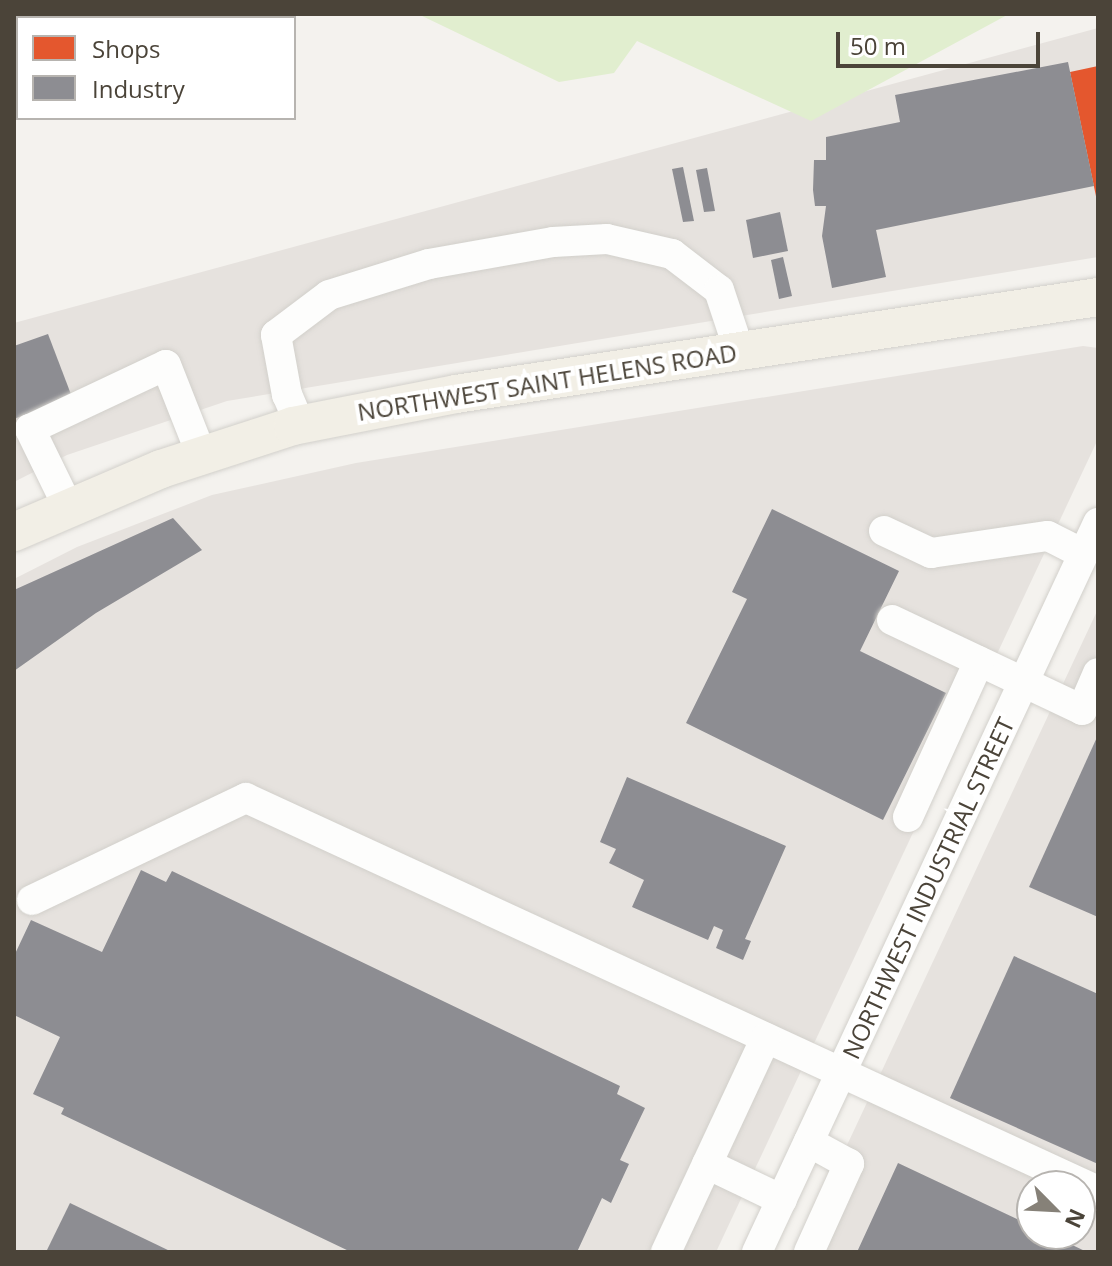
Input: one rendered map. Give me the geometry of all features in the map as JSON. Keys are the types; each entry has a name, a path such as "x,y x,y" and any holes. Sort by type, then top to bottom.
{"main road":[{"name":"NORTHWEST SAINT HELENS ROAD","path":"14,532 201,454 300,425 739,350 1098,297"}],"street":[{"path":"300,425 287,395 276,335 329,295 429,264 553,242 607,239 672,254 719,290 739,350"},
{"path":"68,507 30,429 166,365 201,454"},
{"name":"NORTHWEST INDUSTRIAL STREET","path":"757,1252 1098,523"},
{"path":"884,531 931,553 1048,536 1083,554"},
{"path":"892,620 1082,710 1098,673"},
{"path":"908,817 979,661"},
{"path":"32,900 246,798 1098,1191"},
{"path":"666,1252 766,1038"},
{"path":"809,1142 849,1164 809,1252"},
{"path":"707,1164 782,1200"}],"shaded area":[{"path":"1098,28 1098,257 227,401 67,455 14,482 14,323"},
{"path":"1083,346 1098,348 1098,439 716,1252 14,1252 14,579 77,547 212,495 356,463"},
{"path":"1098,609 1098,1252 797,1252"}],"green space":[{"path":"418,14 1009,14 811,121 637,41 614,73 559,82"}],"building: Shops":[{"path":"1098,66 1098,201 1097,201 1070,72"}],"building: Industry":[{"path":"1068,62 1094,186 876,230 886,277 832,288 822,236 826,206 815,206 813,190 814,160 826,160 826,137 900,122 895,95"},
{"path":"683,167 694,221 683,222 672,169"},
{"path":"707,168 715,211 704,212 696,170"},
{"path":"780,212 788,251 753,258 746,220"},
{"path":"783,257 792,296 779,299 771,260"},
{"path":"48,334 72,397 14,419 14,346"},
{"path":"772,509 899,571 860,651 946,693 883,820 686,723 747,599 732,592"},
{"path":"173,518 202,550 96,613 14,671 14,590"},
{"path":"1098,735 1098,917 1029,887"},
{"path":"627,777 786,846 745,939 751,941 743,960 716,948 723,930 714,926 708,940 632,907 644,880 609,863 616,849 600,842"},
{"path":"141,870 166,882 172,871 620,1086 617,1094 645,1108 620,1160 629,1164 611,1203 602,1198 577,1252 351,1252 61,1114 64,1108 33,1094 60,1037 14,1015 14,956 31,920 102,952"},
{"path":"1014,956 1098,994 1098,1164 950,1098"},
{"path":"898,1163 1016,1218 1016,1250 1087,1252 857,1252"},
{"path":"70,1203 172,1252 46,1252"}]}
